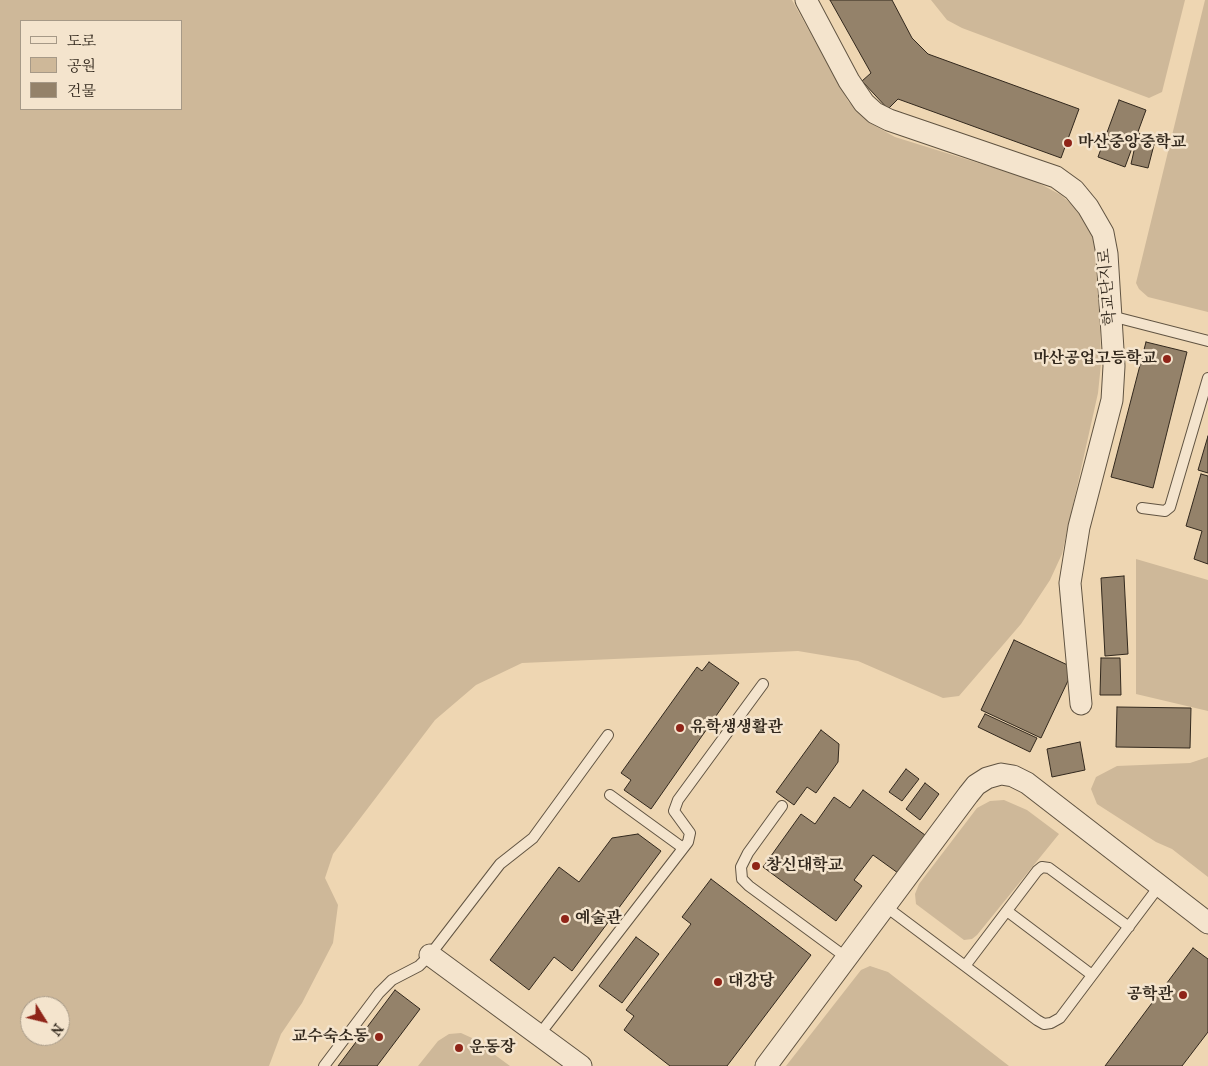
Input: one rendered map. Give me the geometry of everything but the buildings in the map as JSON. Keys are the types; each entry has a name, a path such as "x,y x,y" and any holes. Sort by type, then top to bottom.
{"street":[{"name":"학교단지로","path":"806,0 849,81 864,103 875,113 889,120 1056,177 1074,190 1088,207 1103,234 1107,254 1114,366 1112,400 1080,527 1070,583 1081,704"},
{"path":"766,1066 976,784 1001,774 1013,776 1027,783 1208,923"},
{"path":"430,955 581,1066"}],"lane":[{"path":"1111,316 1208,341"},
{"path":"1142,508 1164,511 1170,507 1208,378"},
{"path":"539,1035 683,848 690,833 674,811 678,800 763,684"},
{"path":"324,1066 379,993 392,980 419,966 430,955 500,864 533,838 608,735"},
{"path":"610,795 683,848"},
{"path":"782,806 748,853 741,867 742,879 847,958"},
{"path":"966,966 1037,870 1042,867 1049,868 1129,927"},
{"path":"885,906 1044,1024 1051,1023 1060,1018 1160,885"},
{"path":"1007,911 1092,975"}],"green space":[{"path":"0,0 792,0 848,101 868,122 895,137 1033,180 1061,195 1079,211 1092,234 1098,263 1101,364 1098,393 1062,554 1050,580 1021,624 959,696 943,698 858,661 798,651 522,663 476,685 435,720 333,854 325,878 338,905 333,943 302,1003 281,1034 269,1066 0,1066"},
{"path":"931,0 1185,0 1162,92 1149,98 962,28 947,20"},
{"path":"1205,0 1208,0 1208,312 1148,297 1139,289 1136,283"},
{"path":"1136,559 1208,580 1208,711 1136,694"},
{"path":"1208,757 1208,877 1172,849 1156,842 1097,804 1091,789 1096,777 1117,766 1190,763"},
{"path":"1004,800 1027,810 1059,834 977,935 972,939 964,940 916,904 915,894 919,884 977,808 990,801"},
{"path":"870,966 888,972 1009,1066 786,1066 861,970"},
{"name":"운동장","path":"461,1033 472,1038 510,1066 418,1066 438,1041 449,1034"}],"place":[{"name":"마산중앙중학교","path":"1068,143"},
{"name":"마산공업고등학교","path":"1167,359"},
{"name":"유학생생활관","path":"680,728"},
{"name":"창신대학교","path":"756,866"},
{"name":"예술관","path":"565,919"},
{"name":"대강당","path":"718,982"},
{"name":"공학관","path":"1183,995"},
{"name":"교수숙소동","path":"379,1037"},
{"name":"운동장","path":"459,1048"}]}
